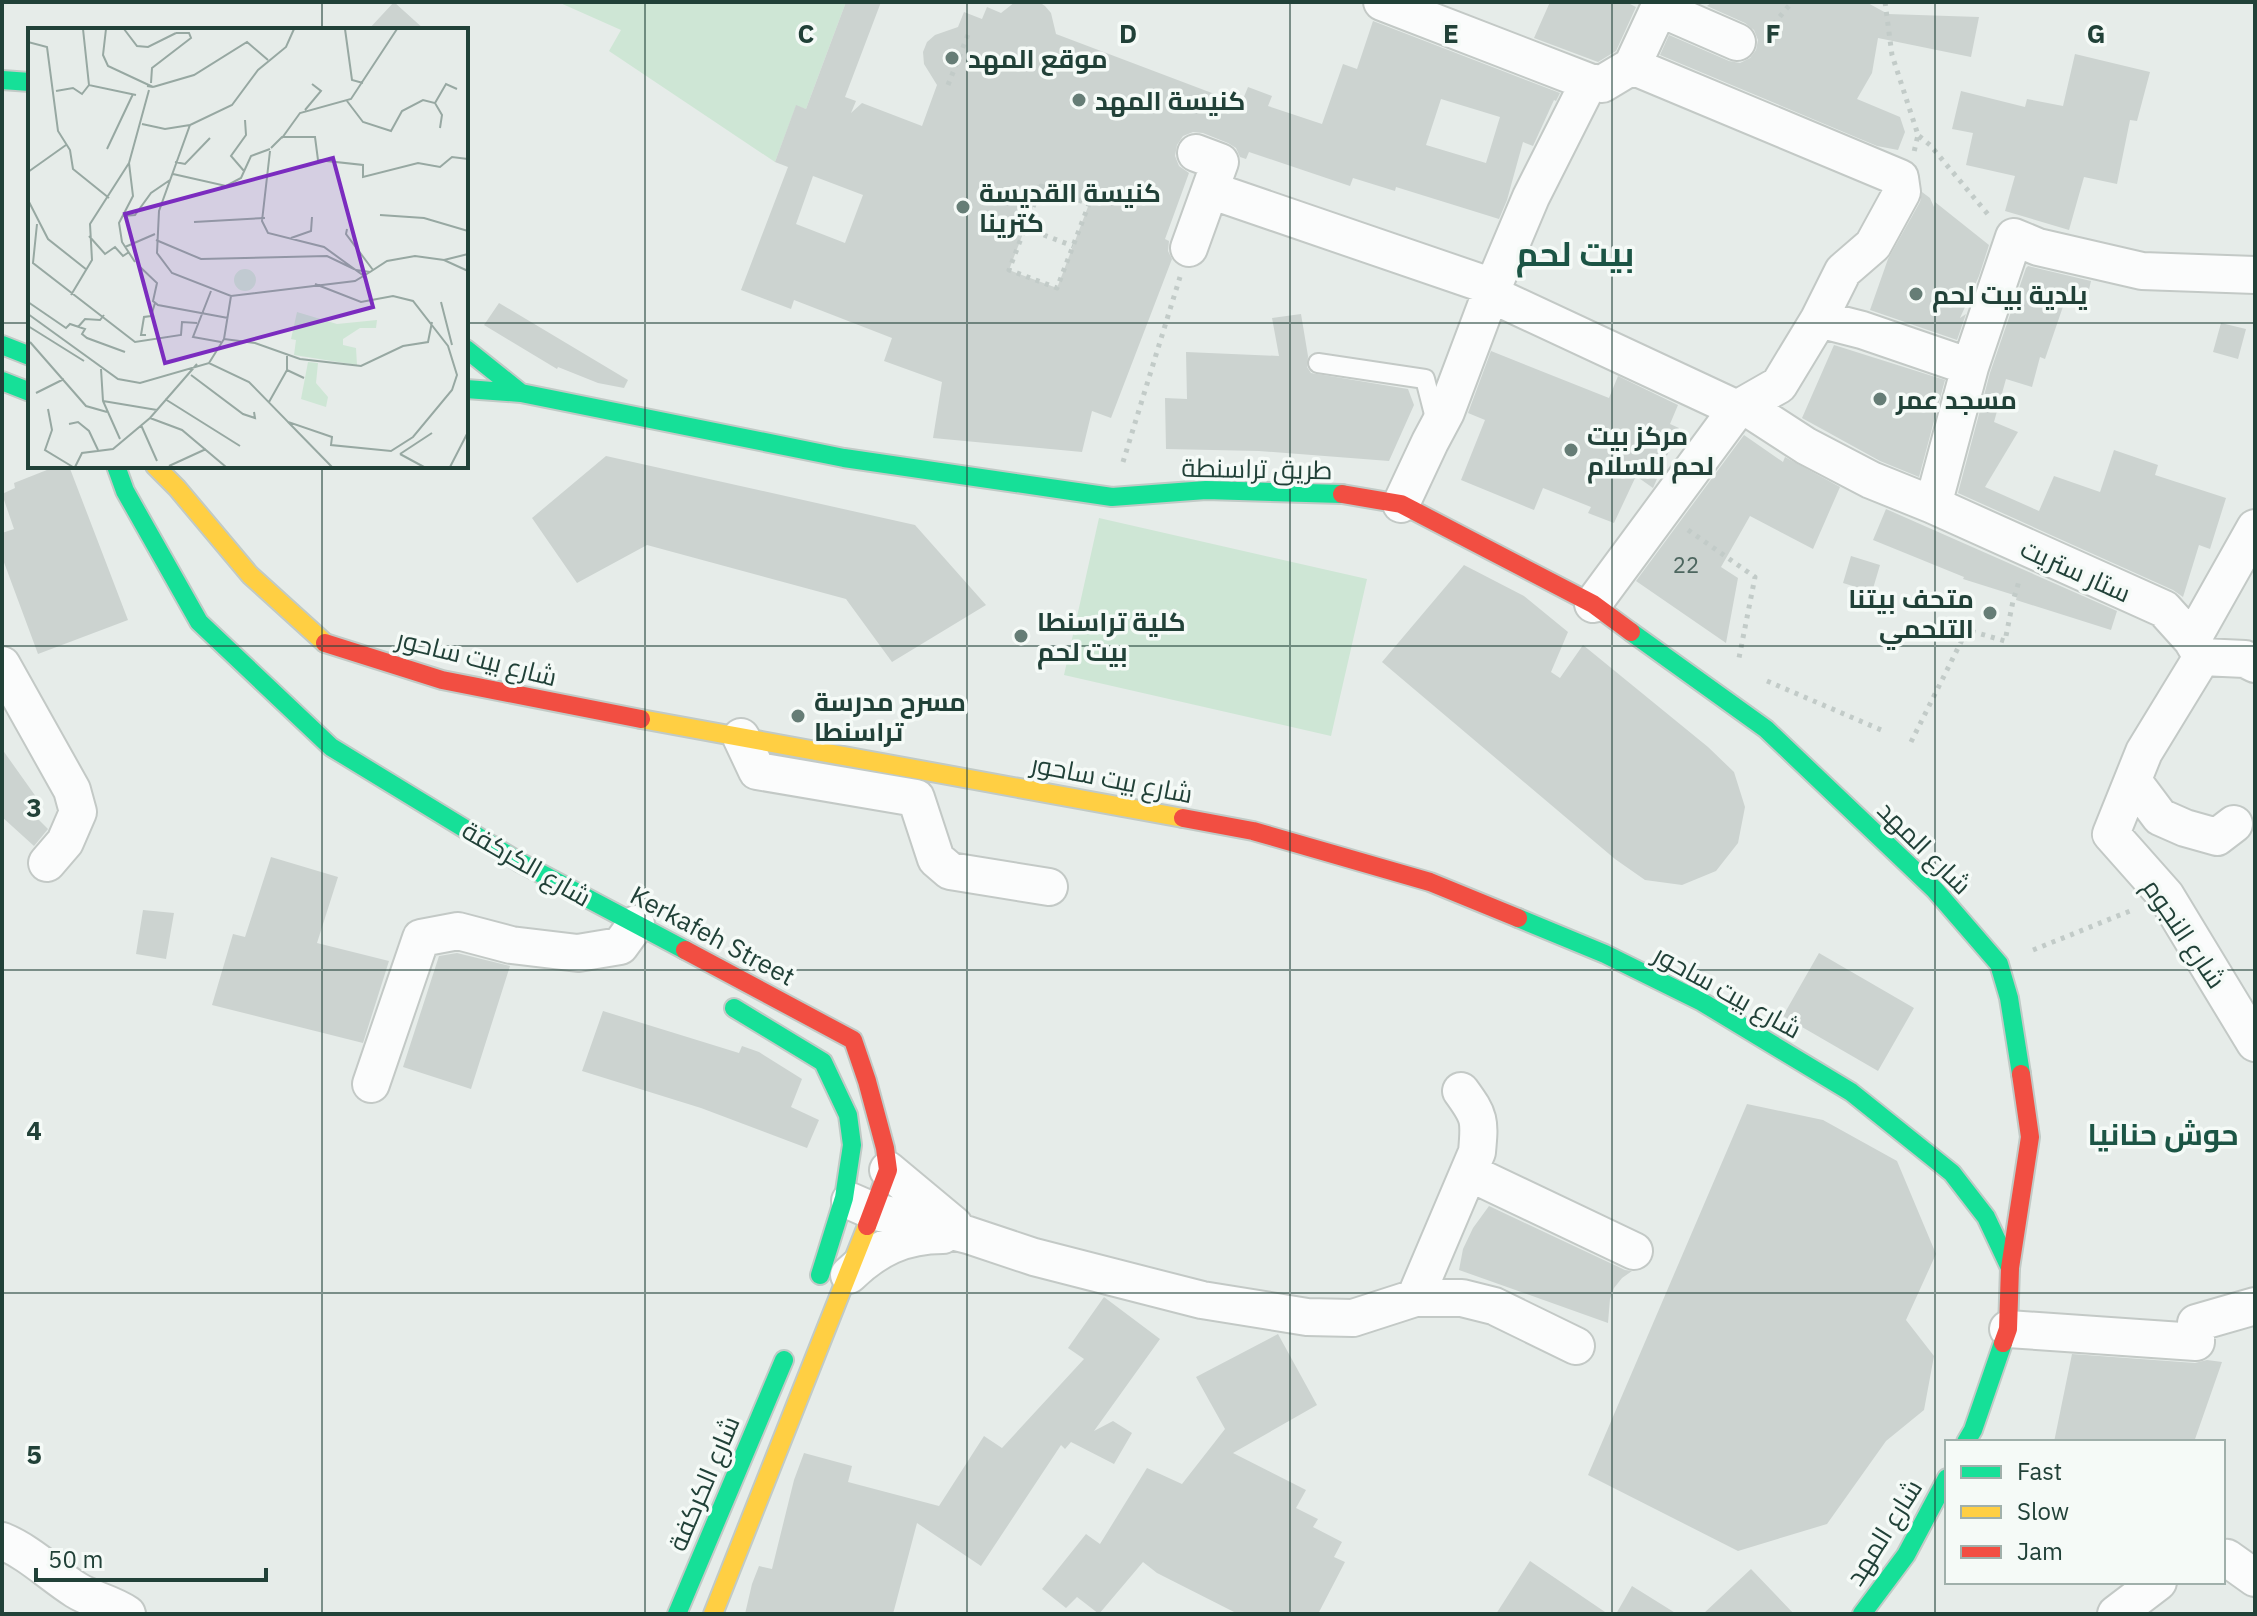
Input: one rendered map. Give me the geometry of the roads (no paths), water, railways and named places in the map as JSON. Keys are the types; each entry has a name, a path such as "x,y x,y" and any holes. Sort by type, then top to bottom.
{"street":[{"path":"1382,2 1589,82 1602,84 1632,66 1662,5 1751,39"},
{"path":"1593,604 1737,409 1779,385 1819,319 1843,271 1873,245 1902,192 1900,178 1632,66"},
{"path":"2,80 28,82"},
{"path":"1401,504 1446,412 1531,197 1589,82"},
{"path":"1187,229 1210,190 1220,162 1196,153"},
{"name":"ستار ستريت","path":"1210,190 1493,287 1499,298 1737,409 1752,411 1806,446 1871,480 2164,609 2197,648"},
{"path":"1933,505 1970,367 2014,237 2038,247 2142,271 2255,275"},
{"path":"1819,319 1862,330 1970,367"},
{"path":"2,345 28,355"},
{"path":"468,351 521,393"},
{"path":"2,381 28,391"},
{"name":"طريق تراسنطة","path":"468,389 521,393 844,458 1112,497 1206,490 1340,494 1401,504"},
{"name":"Kerkafeh Street","path":"117,468 125,491 199,622 331,747 521,863 621,939 853,1040 882,1136 888,1170"},
{"name":"شارع بيت ساحور","path":"157,468 250,575 323,642 442,680 536,700 1253,831 1430,882 1605,954 1702,1002 1851,1092 1952,1173 1986,1217 2010,1268"},
{"name":"شارع المهد","path":"1401,504 1593,604 1766,729 1935,890 1999,964 2009,998 2030,1137 2010,1268 2008,1329 1967,1440"},
{"name":"شارع النجوم","path":"2255,528 2144,752 2111,834 2166,896 2255,1043"},
{"path":"2197,648 2255,664"},
{"path":"2,665 72,790 78,812 65,842 47,863"},
{"path":"741,737 757,771 916,798 936,859 950,871 1049,887"},
{"path":"2133,781 2160,817 2185,828 2217,837 2234,824"},
{"path":"371,1084 421,938 458,931 511,945 578,953 621,939"},
{"path":"713,1614 849,1275 858,1205 848,1115 823,1062 715,998"},
{"path":"1415,1298 1477,1152 1479,1130 1476,1112 1461,1091"},
{"path":"811,1295 858,1205 888,1170 968,1235"},
{"path":"1470,1173 1634,1251"},
{"path":"858,1205 1034,1257 1202,1300 1307,1317 1353,1318 1415,1298 1462,1298 1494,1306 1576,1346"},
{"path":"849,1275 886,1246 929,1235 968,1235"},
{"path":"2008,1329 2196,1342 2196,1323 2255,1306"},
{"name":"شارع الكركفة","path":"677,1614 790,1346"},
{"name":"شارع المهد","path":"1862,1614 1906,1555 1945,1482"},
{"path":"2,1541 80,1592 114,1605 127,1614"},
{"path":"2225,1559 2255,1578"},
{"path":"2116,1614 2155,1584"}],"lane":[{"path":"1318,363 1425,379 1437,427"}],"place":[{"name":"موقع المهد","path":"952,58"},
{"name":"كنيسة المهد","path":"1079,100"},
{"name":"كنيسة القديسة كترينا","path":"963,207"},
{"name":"يلدية بيت لحم","path":"1916,294"},
{"name":"مسجد عمر","path":"1880,399"},
{"name":"مركز بيت لحم للسلام","path":"1571,450"},
{"name":"متحف بيتنا التلحمي","path":"1990,613"},
{"name":"كلية تراسنطا بيت لحم","path":"1021,636"},
{"name":"مسرح مدرسة تراسنطا","path":"798,716"}],"district":[{"name":"بيت لحم","path":"1575,253"},
{"name":"حوش حنانيا","path":"2163,1133"}]}
